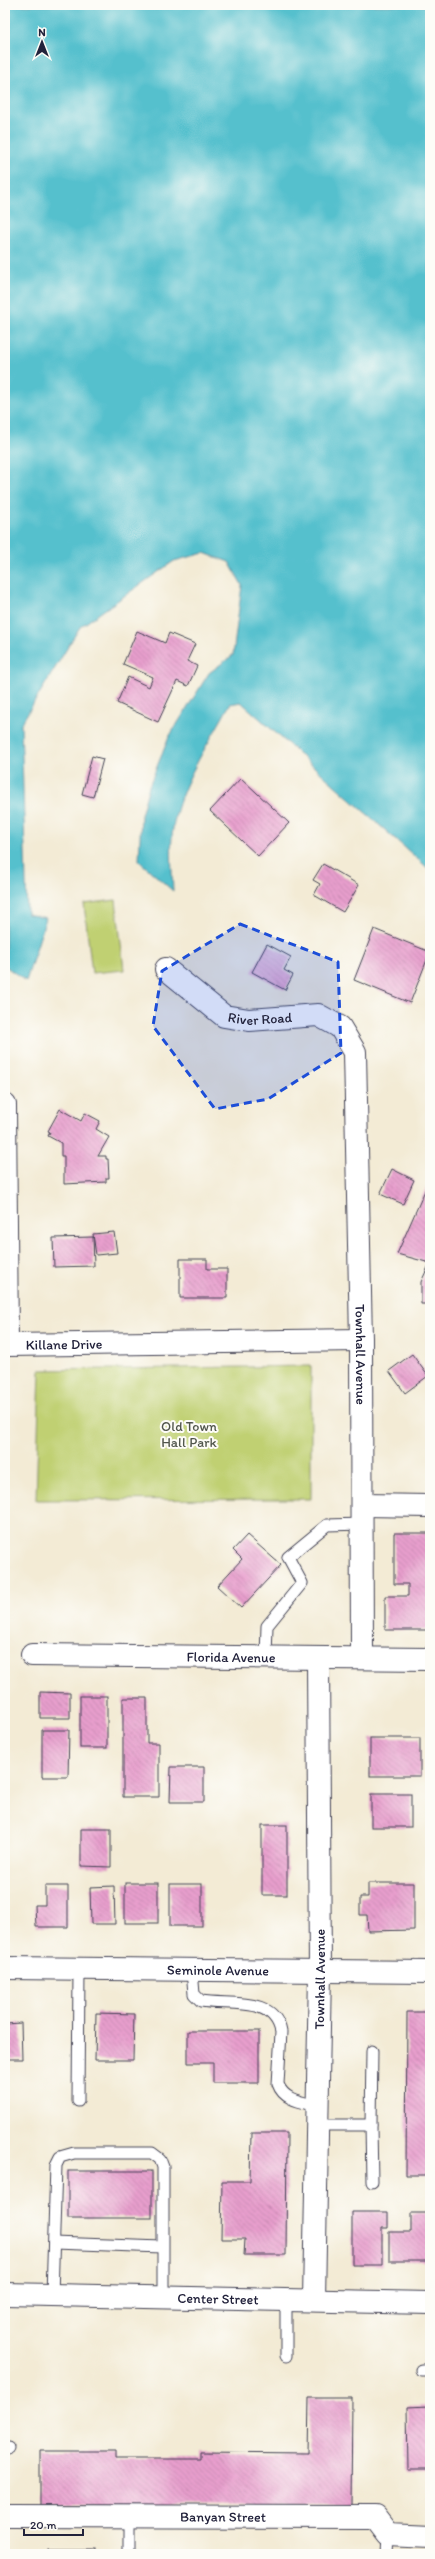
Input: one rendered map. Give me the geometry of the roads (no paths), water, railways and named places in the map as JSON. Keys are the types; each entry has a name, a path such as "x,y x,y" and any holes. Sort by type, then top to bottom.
{"street":[{"name":"River Road","path":"166,969 224,1016 249,1020 318,1015 340,1027 355,1052"},
{"name":"Townhall Avenue","path":"355,1052 361,1340 362,1657"},
{"name":"Killane Drive","path":"5,1106 7,1345 361,1340"},
{"path":"362,1514 430,1506"},
{"name":"Florida Avenue","path":"32,1655 318,1658 362,1657 430,1659"},
{"name":"Townhall Avenue","path":"314,2300 320,1972 318,1658"},
{"name":"Seminole Avenue","path":"5,1968 430,1972"},
{"name":"Center Street","path":"5,2294 430,2303"},
{"name":"Banyan Street","path":"8,2516 375,2517 387,2544 430,2536"}],"lane":[{"path":"266,1657 267,1626 302,1583 288,1557 327,1525 362,1514"},
{"path":"78,2100 79,1969"},
{"path":"192,1970 194,1994 201,2001 254,2006 272,2012 279,2024 281,2032 278,2084 280,2090 289,2098 318,2115 371,2125"},
{"path":"372,2052 372,2182"},
{"path":"52,2295 56,2166 60,2157 74,2154 152,2154 160,2159 163,2167 164,2234 162,2247 162,2297"},
{"path":"54,2244 162,2247"},
{"path":"286,2300 286,2356"},
{"path":"129,2516 129,2554"}],"water":[{"path":"5,5 430,5 430,870 241,702 230,704 191,774 179,803 172,836 171,854 173,891 139,861 141,815 149,786 169,737 209,673 233,655 242,585 229,562 204,553 174,561 80,627 21,724 27,914 46,918 26,981 5,966"}],"park label":[{"name":"Old Town Hall Park","path":"189,1434"}]}
